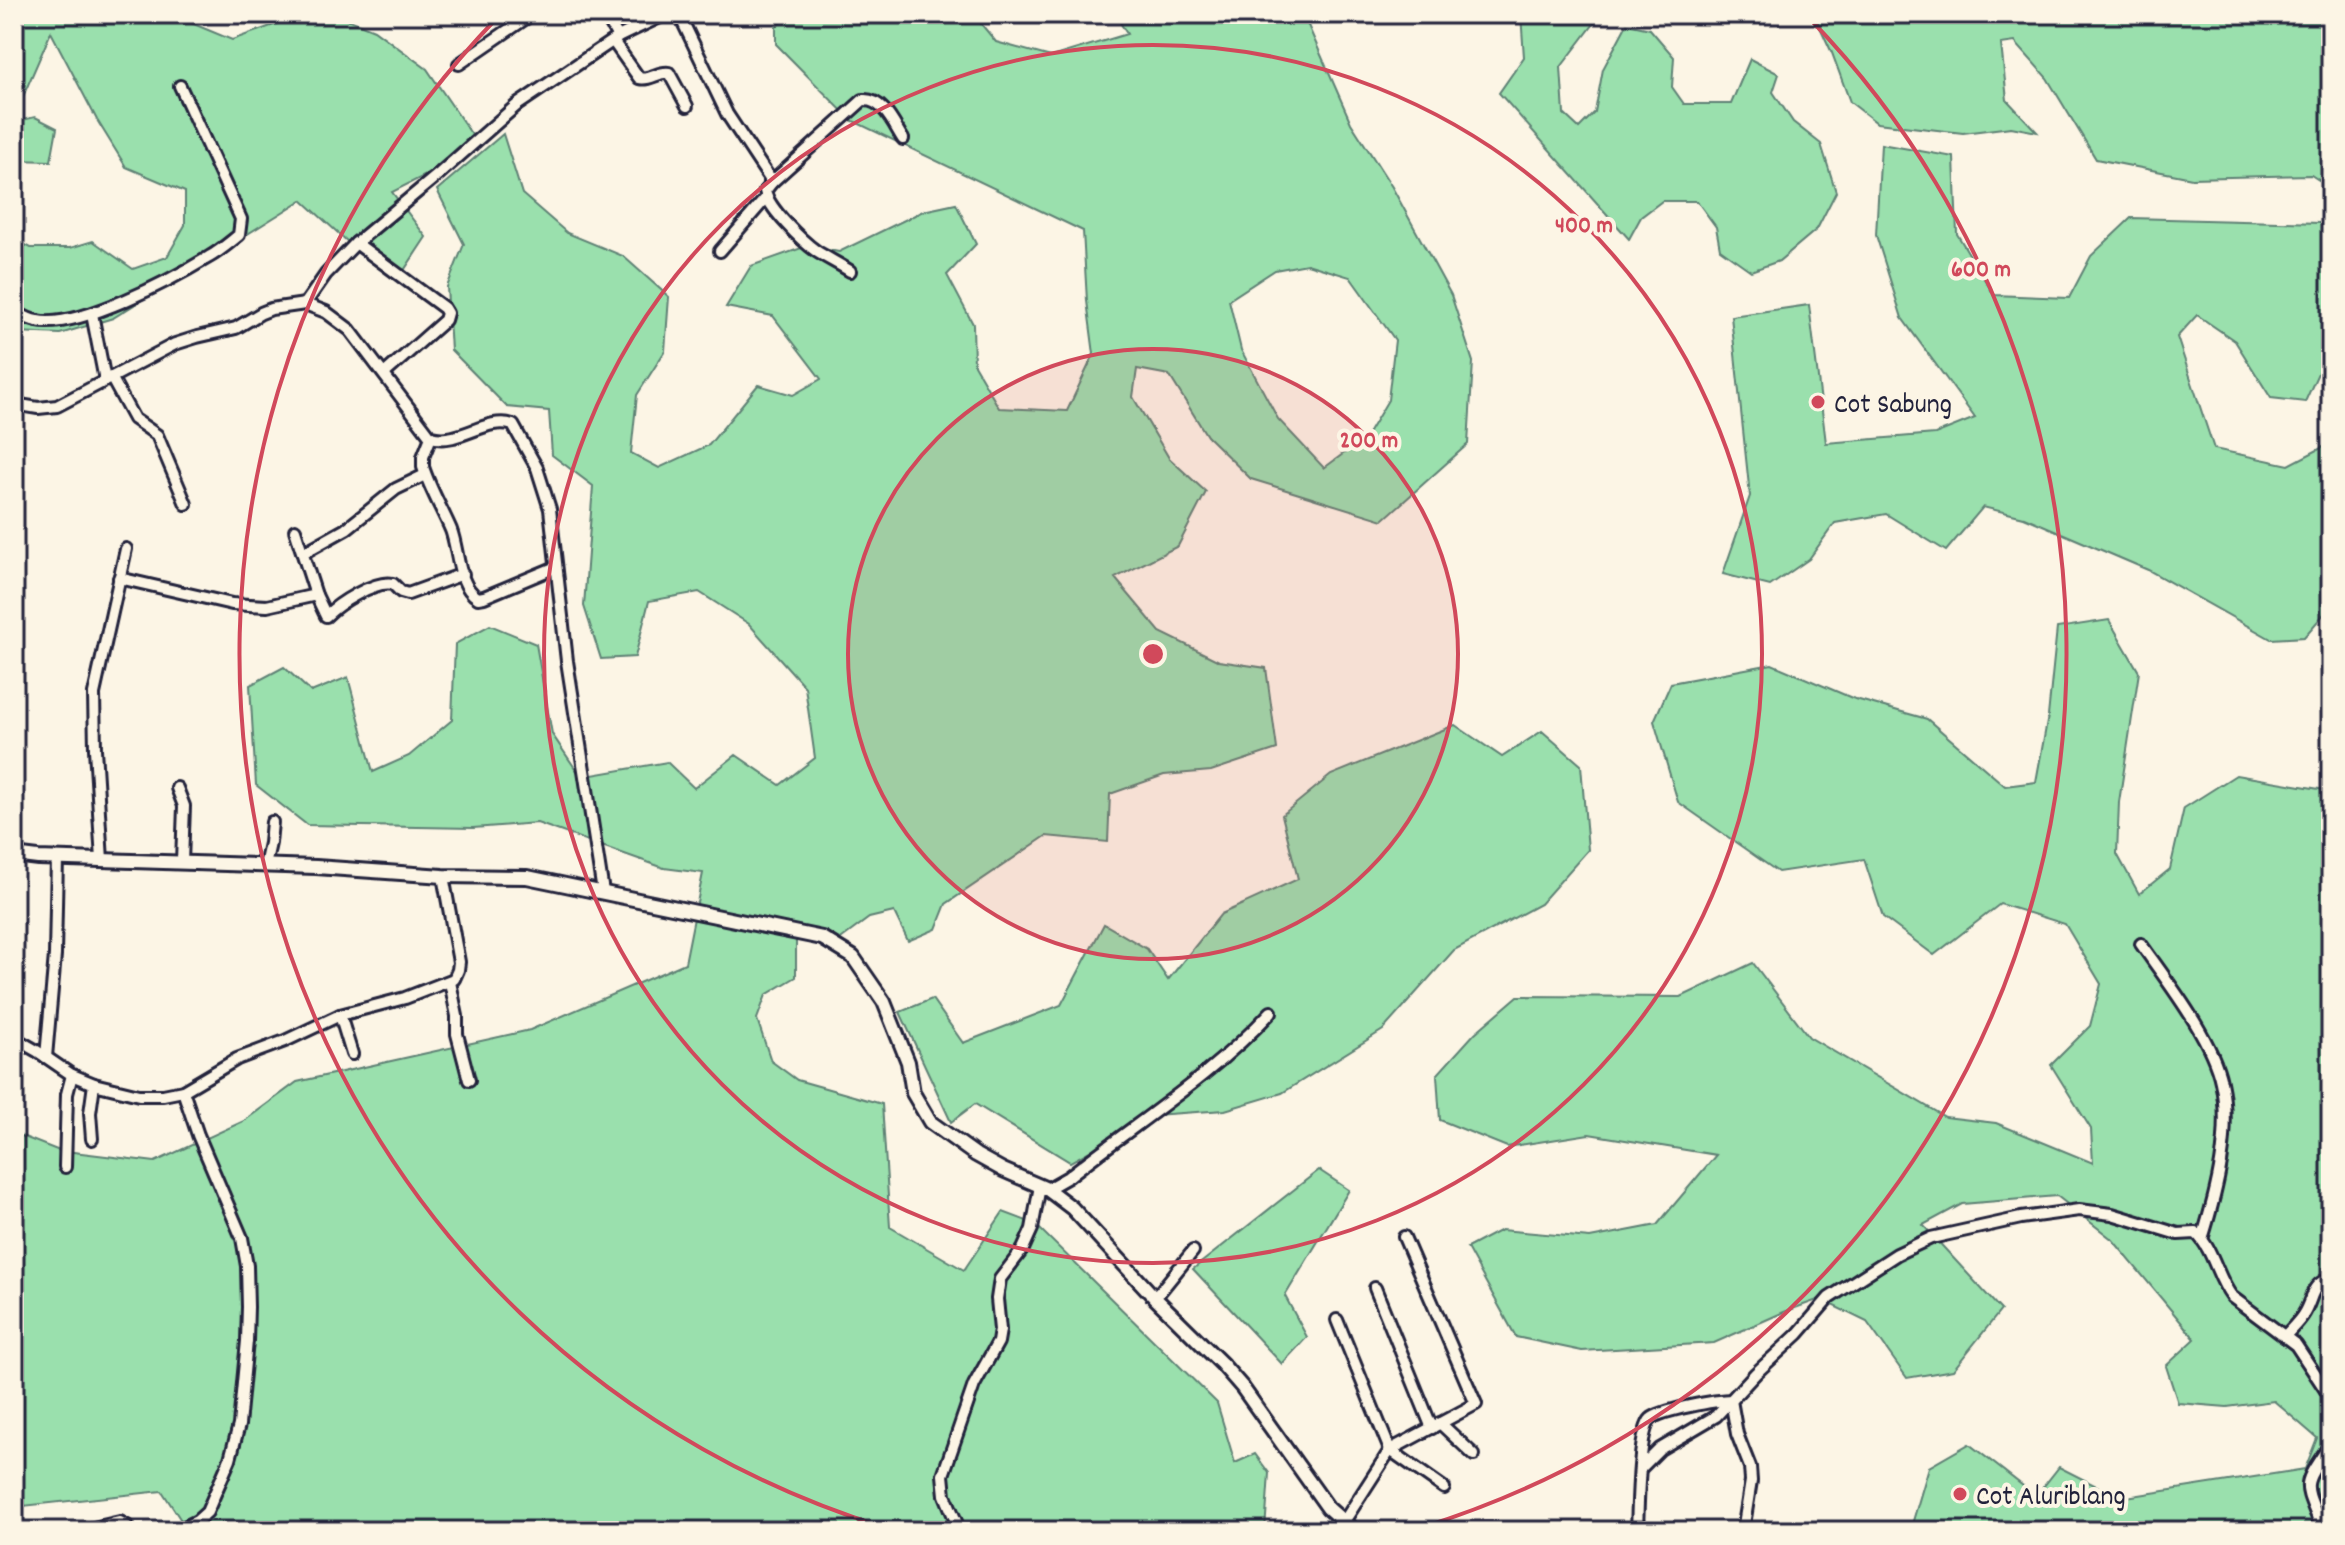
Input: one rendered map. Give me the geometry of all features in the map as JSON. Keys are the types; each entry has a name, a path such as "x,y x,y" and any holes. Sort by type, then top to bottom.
{"street":[{"path":"459,64 532,14"},
{"path":"605,14 639,78 669,73 687,106"},
{"path":"305,304 326,274 356,243 517,105 616,39 666,14"},
{"path":"679,14 727,114 772,182"},
{"path":"14,311 34,321 47,322 92,314 211,256 239,235 241,219 180,86"},
{"path":"850,271 804,240 766,198 765,191 863,100 872,99 878,103 903,139"},
{"path":"720,251 766,198"},
{"path":"356,243 409,280 447,313 445,320 384,374"},
{"path":"14,404 38,408 57,406 175,344 236,328 271,309 305,304 326,312 350,330 431,437"},
{"path":"92,314 108,378 134,419 157,435 186,504"},
{"path":"431,437 449,438 486,426 510,424 516,428 537,468 550,509 567,661 603,892"},
{"path":"431,437 422,462 425,475 452,532 457,557 471,592 478,598 556,567"},
{"path":"303,553 346,529 396,489 425,475"},
{"path":"295,530 316,595 327,616 332,608 380,584 393,584 408,594 463,574"},
{"path":"102,860 94,694 126,549"},
{"path":"119,578 232,604 267,606 316,595"},
{"path":"177,788 184,806 182,862"},
{"path":"265,866 272,822"},
{"path":"14,855 341,868 443,876 527,877 822,938 853,957 884,1002 908,1062 913,1093 930,1122 976,1155 1043,1188 1072,1208 1242,1387 1313,1488 1349,1527 1390,1450 1476,1404 1404,1237"},
{"path":"46,1057 55,955 57,858"},
{"path":"14,1038 72,1075 94,1084 139,1095 183,1091 237,1059 340,1015 450,982 457,975 459,962 443,876"},
{"path":"2141,944 2198,1029 2221,1080 2221,1171 2202,1239"},
{"path":"450,982 457,1016 457,1034 469,1080"},
{"path":"1043,1188 1068,1177 1217,1062 1271,1012"},
{"path":"340,1015 352,1054"},
{"path":"65,1167 67,1094 72,1075"},
{"path":"92,1139 90,1113 94,1084"},
{"path":"176,1531 197,1521 207,1512 230,1459 239,1425 248,1307 247,1266 242,1238 198,1135 183,1091"},
{"path":"950,1531 957,1524 942,1487 943,1475 974,1385 998,1342 1000,1279 1023,1249 1043,1188"},
{"path":"1640,1469 1660,1449 1716,1416 1798,1334 1829,1298 1897,1254 1931,1238 2021,1218 2079,1210 2112,1214 2178,1234 2196,1233 2232,1297 2300,1349 2331,1398"},
{"path":"1155,1298 1193,1251"},
{"path":"2285,1336 2301,1319 2314,1288 2331,1278"},
{"path":"1375,1288 1436,1426 1474,1455"},
{"path":"1337,1320 1390,1450 1444,1488"},
{"path":"1637,1531 1646,1426 1652,1418 1665,1412 1731,1400"},
{"path":"1731,1400 1737,1434 1750,1467 1751,1481 1743,1531"},
{"path":"2323,1531 2308,1496 2307,1480 2331,1443"},
{"path":"80,1531 120,1522 129,1531"}],"green space":[{"path":"14,14 184,14 184,20 232,40 296,17 335,14 374,30 427,69 472,135 428,174 392,192 426,237 399,278 349,243 302,200 113,318 60,334 17,332 14,330 14,239 31,248 70,248 93,241 133,269 167,257 185,225 185,192 126,167 97,120 51,32 18,108 14,105"},
{"path":"794,14 973,14 996,42 1051,57 1127,34 1115,14 1303,14 1351,123 1392,187 1451,295 1473,362 1468,444 1383,520 1251,479 1207,436 1169,375 1137,369 1133,397 1169,458 1206,492 1178,546 1115,578 1160,632 1219,661 1266,668 1277,749 1211,771 1164,775 1110,794 1108,842 1046,836 946,904 936,929 908,941 894,912 869,918 834,944 796,932 796,977 766,995 757,1019 771,1061 797,1080 882,1104 890,1227 964,1270 1003,1212 1035,1224 1217,1403 1235,1463 1255,1454 1269,1473 1265,1531 188,1531 162,1491 14,1507 14,1133 57,1150 155,1162 244,1121 297,1082 530,1030 685,963 703,873 664,868 537,823 473,828 307,825 256,785 250,685 284,667 311,692 348,677 373,772 409,756 452,720 455,644 490,625 536,644 552,734 581,777 667,762 694,788 736,755 780,785 815,758 805,687 749,624 699,592 649,601 635,657 601,659 584,606 593,486 552,455 549,411 507,407 451,350 447,287 464,244 437,190 503,134 522,194 567,233 623,256 669,297 665,351 637,395 631,453 659,468 709,445 758,385 793,395 821,379 773,316 726,307 751,266 807,246 839,252 923,211 956,204 976,244 947,275 973,324 974,365 999,408 1067,411 1094,354 1083,231 851,120 776,44 776,26","holes":["1307,264 1350,277 1395,340 1388,400 1366,437 1324,468 1278,419 1241,350 1229,300 1275,270"]},
{"path":"1521,14 1597,14 1596,21 1561,67 1564,114 1579,128 1595,112 1603,69 1627,24 1650,29 1674,57 1672,87 1684,104 1731,104 1750,59 1779,74 1773,92 1793,122 1821,144 1836,192 1817,229 1779,261 1751,271 1720,249 1716,227 1697,201 1662,201 1641,217 1629,239 1499,93 1524,57"},
{"path":"1814,14 2331,14 2331,188 2311,175 2192,178 2096,159 2047,78 2015,42 2001,44 2007,100 2037,132 2011,127 1963,133 1877,123 1850,102"},
{"path":"35,117 57,128 51,161 14,160 14,122"},
{"path":"1881,144 1954,157 1957,234 1994,295 2069,298 2091,256 2131,218 2320,223 2331,237 2331,344 2305,402 2271,398 2235,341 2197,315 2177,337 2214,449 2289,465 2331,443 2331,606 2304,637 2271,639 2148,570 2024,517 1983,507 1946,551 1886,514 1835,523 1809,559 1770,586 1723,574 1750,496 1731,316 1809,305 1826,443 1935,434 1975,418 1902,318 1876,235"},
{"path":"2109,620 2139,672 2119,802 2117,854 2139,894 2170,869 2184,808 2236,775 2325,790 2331,800 2331,1531 1923,1531 1913,1521 1929,1467 1969,1444 2036,1496 2059,1467 2120,1498 2305,1469 2317,1438 2274,1401 2227,1407 2178,1403 2166,1366 2195,1339 2113,1240 2057,1196 1962,1204 1923,1225 2001,1310 1953,1370 1907,1378 1867,1322 1820,1299 1714,1343 1582,1351 1516,1337 1467,1248 1501,1230 1590,1238 1657,1225 1716,1155 1589,1134 1507,1147 1440,1120 1437,1075 1475,1033 1518,996 1681,997 1753,963 1809,1037 1945,1117 1996,1123 2093,1163 2091,1129 2051,1065 2090,1026 2101,984 2065,924 2000,904 1934,955 1883,917 1864,859 1778,872 1678,802 1654,721 1671,683 1772,664 1852,698 1927,719 2005,786 2036,782 2048,716 2057,628"},
{"path":"1455,725 1502,757 1542,731 1581,765 1588,850 1540,904 1454,950 1383,1030 1282,1093 1225,1110 1154,1115 1070,1162 975,1104 951,1122 900,1012 932,999 963,1043 1061,1005 1104,924 1147,949 1168,980 1221,914 1298,879 1282,815 1331,775"},
{"path":"1319,1170 1349,1190 1285,1296 1307,1337 1282,1364 1193,1269"}],"place":[{"name":"Cot Sabung","path":"1818,402"},
{"name":"Cot Aluriblang","path":"1960,1494"}]}
